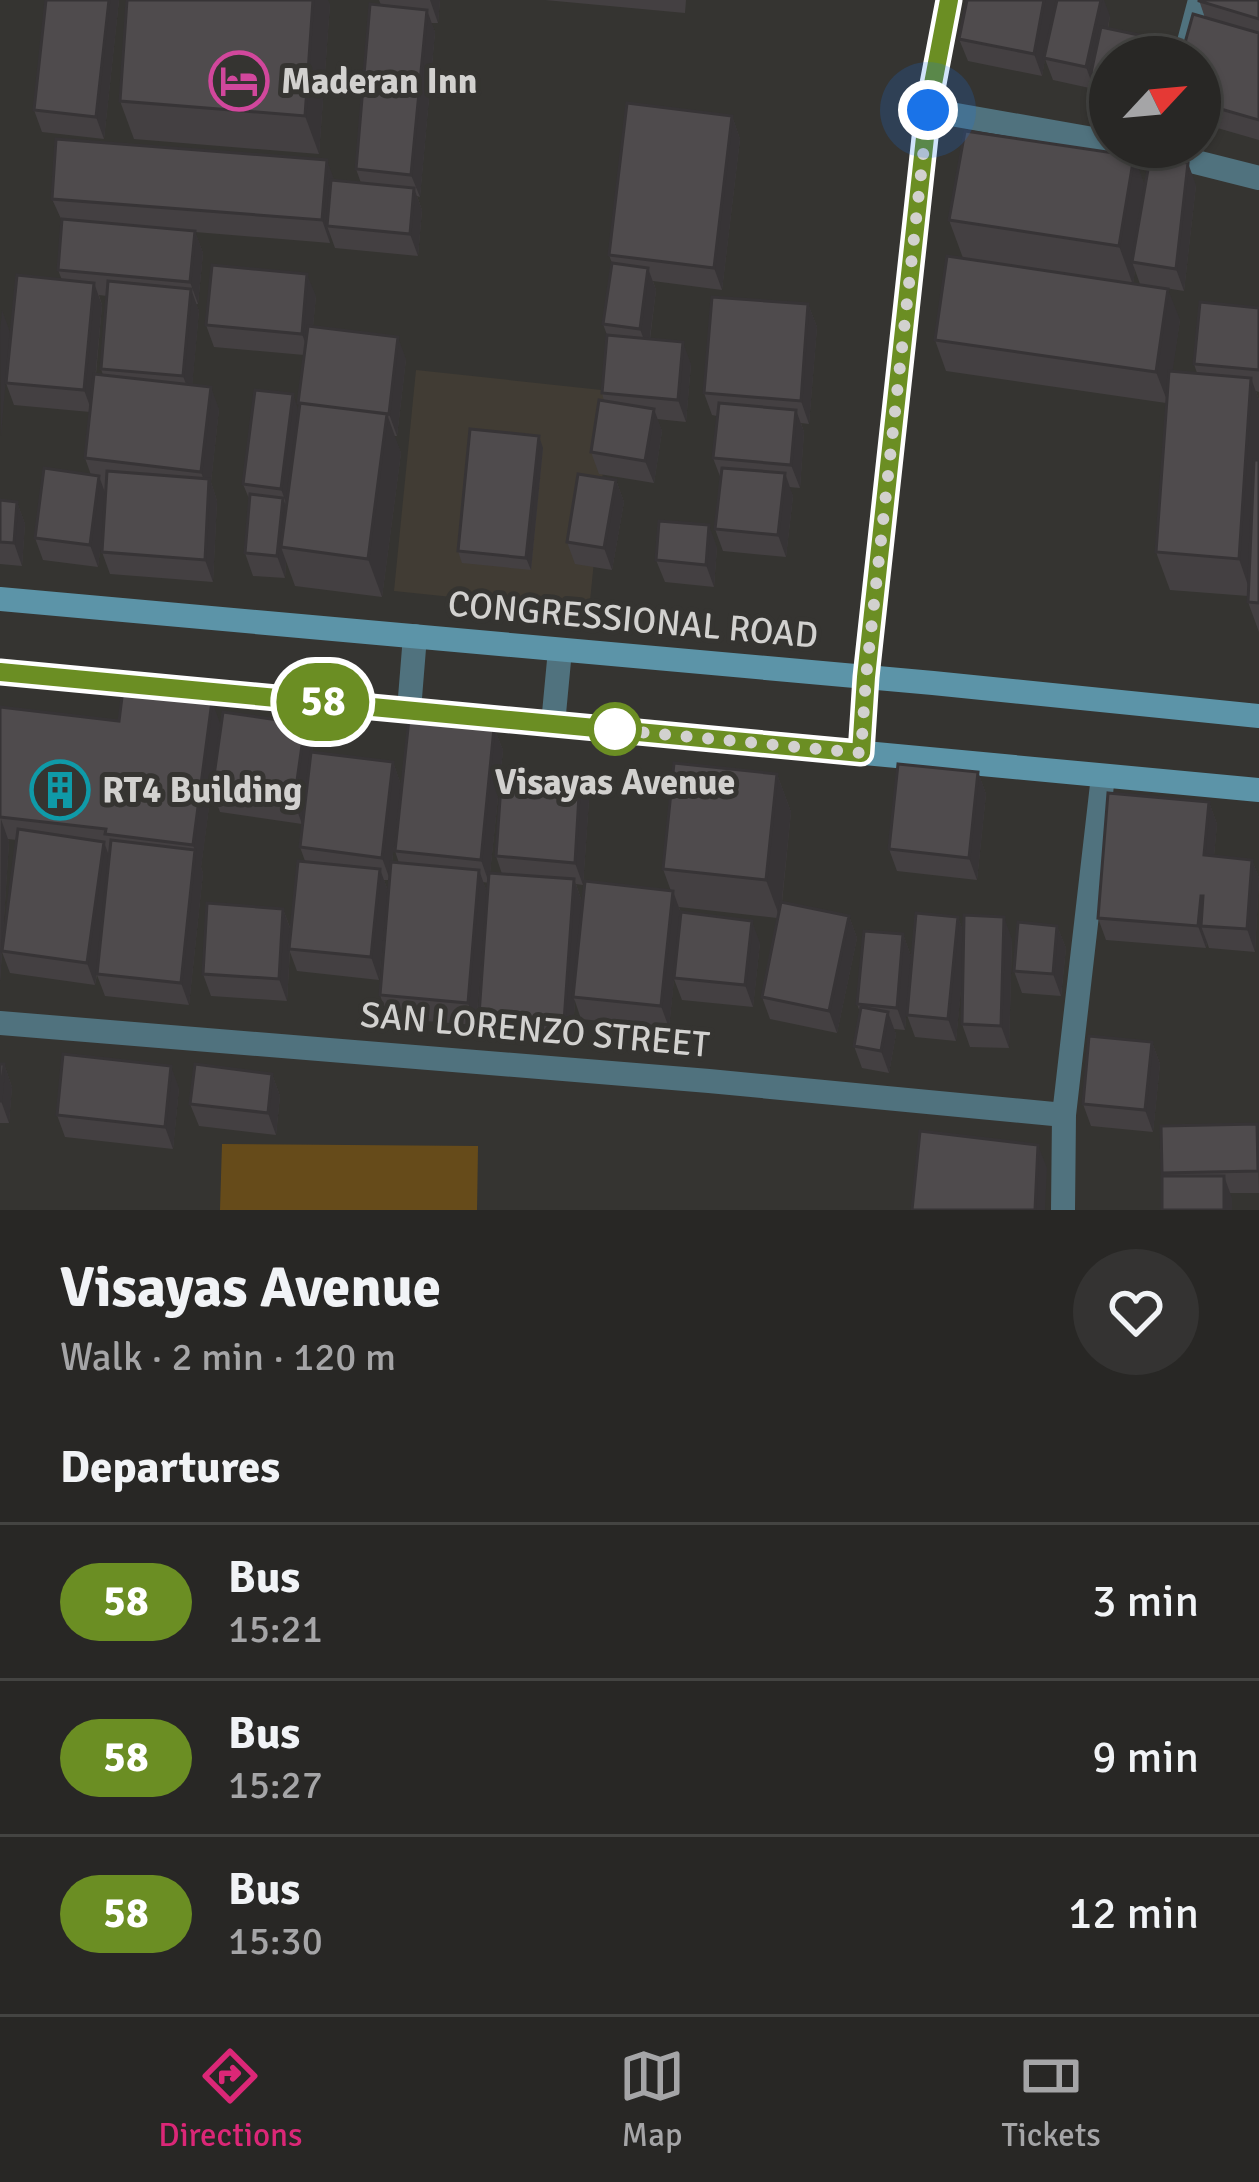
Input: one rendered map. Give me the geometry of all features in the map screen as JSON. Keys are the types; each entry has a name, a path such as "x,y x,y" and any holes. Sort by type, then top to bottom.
{"main road":[{"name":"CONGRESSIONAL ROAD","path":"0,599 1259,716"},
{"path":"0,672 1259,790"}],"street":[{"path":"861,753 928,110 949,0"},
{"path":"1191,36 1201,0"},
{"path":"928,110 1089,138"},
{"path":"1221,167 1259,178"},
{"path":"409,710 416,636"},
{"path":"554,724 560,650"},
{"path":"1063,1210 1064,1115 1103,776"},
{"name":"SAN LORENZO STREET","path":"0,1022 1064,1115"}],"shaded area":[{"path":"416,370 611,391 589,611 394,591"},
{"path":"222,1144 478,1146 477,1210 220,1210"}],"building":[{"path":"46,0 109,0 96,117 34,110"},
{"path":"127,0 313,0 305,116 120,101"},
{"path":"967,0 1044,0 1034,54 959,39"},
{"path":"1057,0 1101,0 1093,36 1089,36 1086,67 1044,58"},
{"path":"1259,0 1259,19 1199,1"},
{"path":"370,4 427,10 411,175 356,169"},
{"path":"1193,14 1259,33 1259,120 1221,109 1221,36 1187,36"},
{"path":"1101,27 1144,36 1099,36"},
{"path":"627,103 732,116 714,268 609,255"},
{"path":"965,131 1089,149 1089,168 1132,168 1119,246 949,220"},
{"path":"56,139 327,160 322,220 52,199"},
{"path":"1148,168 1187,168 1176,269 1132,262"},
{"path":"331,180 414,188 410,234 327,226"},
{"path":"62,219 195,231 190,282 58,270"},
{"path":"947,256 1168,289 1156,372 935,340"},
{"path":"612,263 648,268 640,329 603,324"},
{"path":"212,265 307,274 302,334 206,325"},
{"path":"17,275 94,283 84,390 6,383"},
{"path":"108,281 191,289 183,376 101,369"},
{"path":"712,297 808,304 801,401 704,393"},
{"path":"1200,302 1259,308 1259,370 1194,364"},
{"path":"308,326 398,337 389,414 298,403"},
{"path":"607,335 683,342 678,400 602,393"},
{"path":"1169,371 1251,378 1239,559 1156,552"},
{"path":"94,374 211,387 201,472 85,458"},
{"path":"255,390 293,394 281,489 243,484"},
{"path":"599,400 654,409 645,461 591,452"},
{"path":"300,403 387,414 368,559 281,547"},
{"path":"719,403 796,410 791,465 713,458"},
{"path":"470,429 539,436 526,558 458,551"},
{"path":"1254,460 1259,460 1259,603 1248,602"},
{"path":"44,468 99,476 90,545 35,538"},
{"path":"722,468 785,473 778,535 715,529"},
{"path":"107,471 209,479 205,560 102,552"},
{"path":"578,474 616,480 604,548 567,542"},
{"path":"250,494 283,498 277,556 245,553"},
{"path":"0,500 17,502 14,543 0,542"},
{"path":"659,521 709,525 706,565 656,560"},
{"path":"123,689 212,701 193,845 0,817 0,707 119,721"},
{"path":"223,712 305,724 294,802 212,790"},
{"path":"409,719 494,728 481,860 395,851"},
{"path":"311,752 393,762 382,858 300,847"},
{"path":"674,763 777,774 766,880 663,869"},
{"path":"898,764 978,772 969,858 889,849"},
{"path":"502,771 580,778 575,863 496,856"},
{"path":"1108,793 1209,802 1204,855 1252,860 1247,929 1201,926 1203,896 1198,926 1098,918"},
{"path":"18,829 104,842 87,963 2,951"},
{"path":"111,840 195,850 181,983 97,974"},
{"path":"298,861 380,869 371,957 289,949"},
{"path":"391,862 479,870 468,1003 380,995"},
{"path":"489,873 574,879 564,1022 479,1015"},
{"path":"585,881 673,891 661,1006 573,997"},
{"path":"781,902 849,916 829,1011 762,997"},
{"path":"207,903 283,909 279,979 203,974"},
{"path":"681,912 752,921 745,985 674,978"},
{"path":"916,913 958,917 948,1019 907,1015"},
{"path":"964,915 1004,917 1001,1026 962,1024"},
{"path":"1018,922 1057,926 1053,974 1014,971"},
{"path":"864,931 903,934 897,1008 857,1004"},
{"path":"861,1007 888,1012 881,1051 854,1046"},
{"path":"1089,1036 1152,1042 1145,1110 1083,1104"},
{"path":"63,1054 171,1066 165,1127 57,1115"},
{"path":"0,1064 4,1064 1,1101 0,1101"},
{"path":"195,1064 272,1074 268,1113 190,1104"},
{"path":"1257,1124 1258,1171 1162,1173 1161,1126"},
{"path":"920,1131 1038,1145 1035,1210 912,1210"},
{"path":"1162,1176 1224,1176 1224,1210 1162,1210"}],"bus line":[{"name":"58","path":"0,672 861,753 928,110 949,0"}],"place":[{"name":"Maderan Inn","path":"239,81"},
{"name":"Visayas Avenue","path":"615,729"},
{"name":"RT4 Building","path":"60,790"}],"route":[{"path":"615,729 597,728 861,753 928,110"}]}
